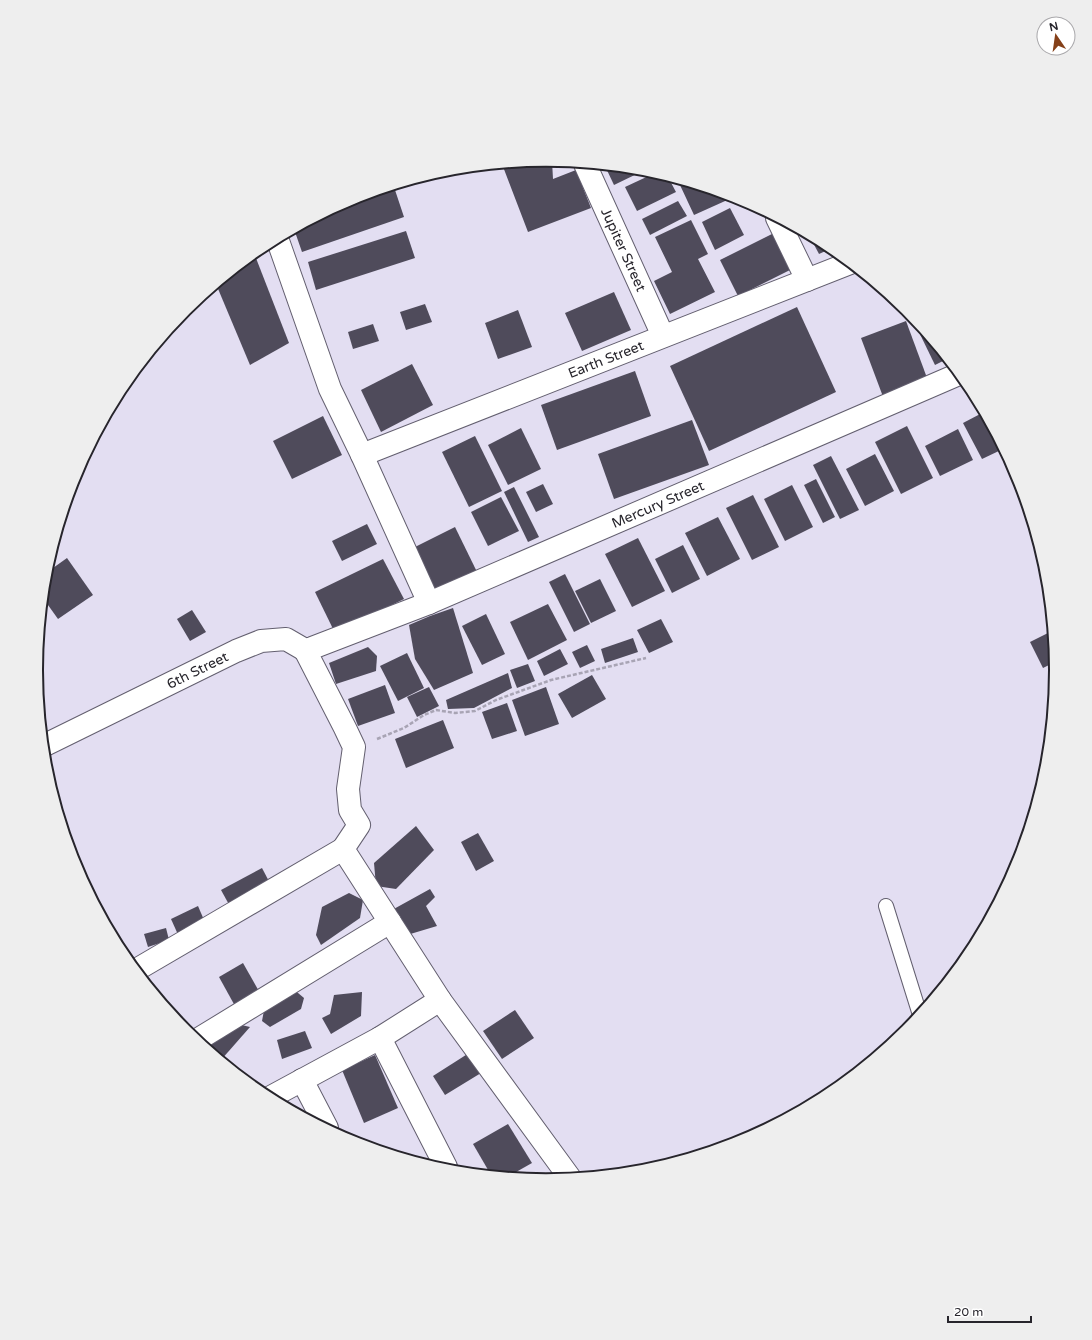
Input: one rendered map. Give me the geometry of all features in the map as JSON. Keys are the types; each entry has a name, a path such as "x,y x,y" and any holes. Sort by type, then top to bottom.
{"street":[{"name":"Jupiter Street","path":"587,169 663,336"},
{"path":"781,225 807,280"},
{"path":"279,244 330,389 362,455 429,603"},
{"name":"Earth Street","path":"362,455 844,265"},
{"name":"Mercury Street","path":"304,650 429,603 954,376"},
{"name":"6th Street","path":"48,744 236,651 261,641 286,639 304,650"},
{"path":"141,967 343,849 359,825 350,810 348,789 354,747 304,650"},
{"path":"343,849 440,1000 566,1172"},
{"path":"202,1037 390,922"},
{"path":"276,1094 380,1038 440,1000"},
{"path":"380,1038 443,1162"},
{"path":"302,1080 323,1121"}],"lane":[{"path":"886,906 918,1009"}],"path":[{"path":"354,747 404,728 424,715 436,710 455,713 475,711 496,700 551,680 646,658"}],"building":[{"path":"552,167 553,179 576,170 591,208 528,232 504,169"},
{"path":"607,171 634,175 614,185"},
{"path":"646,177 671,183 676,192 637,211 625,187"},
{"path":"680,185 726,201 694,215"},
{"path":"395,191 404,217 302,252 296,234 354,205"},
{"path":"678,201 687,216 650,235 642,219"},
{"path":"730,208 744,235 715,250 702,222"},
{"path":"691,220 708,254 698,259 715,292 670,314 654,281 672,272 655,237"},
{"path":"406,231 415,258 316,290 308,262"},
{"path":"774,233 792,269 738,296 720,260"},
{"path":"814,245 824,252 819,254"},
{"path":"256,259 289,343 250,365 218,289"},
{"path":"614,292 631,330 582,351 565,313"},
{"path":"425,304 432,322 406,330 400,312"},
{"path":"797,307 836,392 709,451 670,366"},
{"path":"518,310 532,347 498,359 485,323"},
{"path":"906,321 930,386 885,402 861,338"},
{"path":"373,324 379,341 353,349 348,332"},
{"path":"919,333 943,361 935,365"},
{"path":"412,364 433,405 381,432 361,390"},
{"path":"635,371 651,416 557,450 541,405"},
{"path":"980,414 998,451 982,459 963,423"},
{"path":"323,416 342,455 292,479 273,441"},
{"path":"692,420 709,465 614,499 598,454"},
{"path":"907,426 933,478 901,494 875,442"},
{"path":"521,428 541,469 508,485 488,445"},
{"path":"958,429 973,460 940,476 925,446"},
{"path":"475,436 502,491 469,507 442,452"},
{"path":"875,454 894,491 865,506 846,469"},
{"path":"831,456 859,510 840,519 813,465"},
{"path":"816,479 835,517 823,523 804,485"},
{"path":"543,484 553,504 536,512 526,492"},
{"path":"792,485 813,527 785,541 764,499"},
{"path":"514,487 539,537 528,542 504,492"},
{"path":"753,495 779,547 752,560 726,508"},
{"path":"501,497 519,531 488,546 471,512"},
{"path":"718,517 740,559 707,576 685,533"},
{"path":"367,524 377,544 342,561 332,541"},
{"path":"455,527 478,574 435,595 411,549"},
{"path":"638,538 665,591 632,607 605,554"},
{"path":"683,545 700,579 672,593 655,559"},
{"path":"67,558 93,595 58,619 47,604 54,567"},
{"path":"383,559 404,599 335,633 315,592"},
{"path":"565,574 590,624 574,632 549,582"},
{"path":"600,579 616,611 591,623 575,591"},
{"path":"548,604 567,640 528,660 510,622"},
{"path":"453,608 473,673 434,690 415,659 409,625"},
{"path":"192,610 206,632 190,641 177,619"},
{"path":"486,614 505,654 482,665 462,626"},
{"path":"661,619 673,642 649,653 637,630"},
{"path":"1048,633 1049,665 1043,668 1030,642"},
{"path":"633,638 638,652 605,663 601,649"},
{"path":"587,645 595,661 580,668 572,652"},
{"path":"368,647 377,656 376,671 336,684 329,663"},
{"path":"560,649 568,664 544,676 537,661"},
{"path":"407,653 424,688 398,701 380,666"},
{"path":"528,664 535,681 517,688 510,670"},
{"path":"508,673 512,688 474,708 448,709 446,700"},
{"path":"592,675 606,699 572,718 558,694"},
{"path":"385,685 395,713 358,726 348,699"},
{"path":"429,687 439,706 417,717 407,697"},
{"path":"546,687 559,724 525,736 512,700"},
{"path":"507,703 517,731 492,739 482,712"},
{"path":"443,720 454,748 406,768 395,739"},
{"path":"416,826 434,850 396,889 376,886 374,863"},
{"path":"478,833 494,861 476,871 461,842"},
{"path":"262,868 273,889 232,910 221,890"},
{"path":"430,889 435,897 426,906 437,926 407,935 392,910"},
{"path":"349,893 363,900 360,918 321,945 316,935 322,907"},
{"path":"198,906 207,927 180,939 171,919"},
{"path":"166,928 169,940 148,947 144,934"},
{"path":"243,963 260,993 235,1006 219,977"},
{"path":"291,987 304,998 301,1009 270,1027 262,1021 265,1005"},
{"path":"362,992 361,1016 331,1034 322,1018 330,1014 334,995"},
{"path":"515,1010 534,1038 502,1059 483,1031"},
{"path":"233,1023 250,1027 224,1056 209,1044 207,1037"},
{"path":"305,1031 312,1048 282,1059 277,1040"},
{"path":"469,1053 481,1073 445,1095 433,1076"},
{"path":"375,1055 398,1108 364,1123 342,1070"},
{"path":"508,1124 532,1163 516,1172 488,1170 473,1144"}]}
